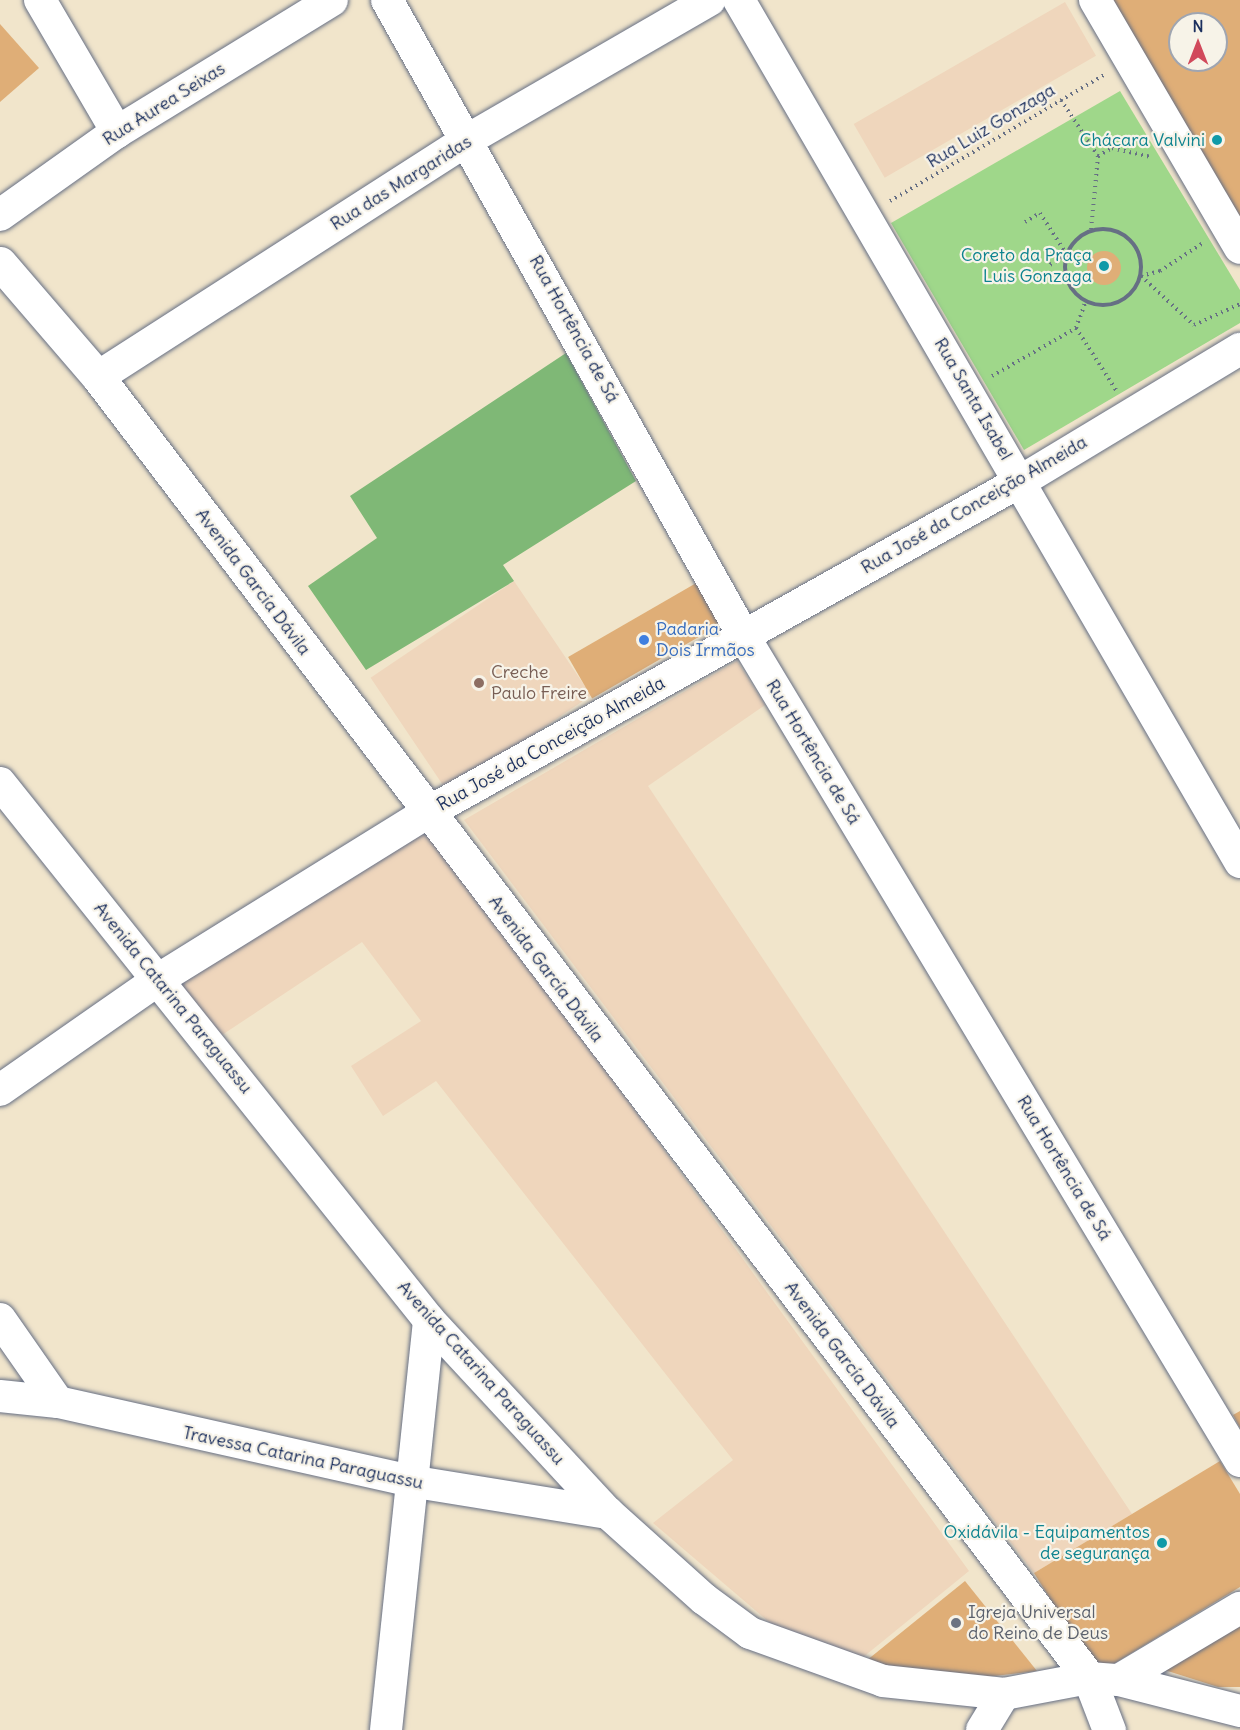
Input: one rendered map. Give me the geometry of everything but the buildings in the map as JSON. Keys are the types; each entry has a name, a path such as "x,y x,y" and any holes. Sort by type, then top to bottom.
{"main road":[{"name":"Avenida García Dávila","path":"0,263 98,377 427,813 1104,1679 1109,1730"}],"street":[{"path":"40,0 117,132"},
{"name":"Rua Aurea Seixas","path":"0,215 117,132 332,0"},
{"name":"Rua Hortência de Sá","path":"387,0 469,139 743,635 1240,1461"},
{"name":"Rua das Margaridas","path":"98,377 469,139 710,0"},
{"name":"Rua Santa Isabel","path":"739,0 1021,481 1240,862"},
{"path":"1095,0 1234,238"},
{"name":"Rua José da Conceição Almeida","path":"0,1090 159,979 427,813 1021,481 1240,349"},
{"name":"Avenida Catarina Paraguassu","path":"0,783 159,979 429,1320 608,1513 750,1633 882,1681 1004,1694 1104,1679"},
{"path":"0,1319 58,1402"},
{"path":"386,1730 410,1481 429,1320"},
{"name":"Travessa Catarina Paraguassu","path":"0,1396 58,1402 410,1481 608,1513"},
{"path":"1104,1679 1240,1608"},
{"path":"1104,1679 1240,1711"},
{"path":"982,1730 1004,1694"}],"path":[{"name":"Rua Luiz Gonzaga","path":"865,216 1130,60"},
{"path":"1050,265 1066,255 1091,230 1098,156 1061,100"},
{"path":"1098,156 1112,148 1191,165"},
{"path":"1025,222 1040,213 1066,255 1068,283 1086,301 1098,305 1124,300 1141,276 1141,256 1126,235 1091,230"},
{"path":"1141,276 1160,271 1234,238"},
{"path":"1141,276 1194,325 1240,304"},
{"path":"967,390 1076,328 1086,301"},
{"path":"1076,328 1131,415"}],"shaded area":[{"path":"1065,2 1096,56 885,178 854,124"},
{"name":"Creche Paulo Freire","path":"514,581 591,695 448,792 371,678"},
{"path":"737,661 765,705 648,786 1132,1514 1034,1573 464,820"},
{"path":"429,826 969,1571 856,1663 796,1645 653,1523 733,1460 436,1081 383,1116 351,1066 421,1021 362,942 222,1035 176,986"}],"green space":[{"path":"1120,91 1240,290 1240,323 1024,450 891,223"},
{"path":"566,353 636,481 503,565 514,581 366,670 308,586 377,538 350,496"}],"place":[{"name":"Chácara Valvini","path":"1217,140"},
{"name":"Coreto da Praça Luis Gonzaga","path":"1104,266"},
{"name":"Padaria Dois Irmãos","path":"644,640"},
{"name":"Creche Paulo Freire","path":"479,683"},
{"name":"Oxidávila - Equipamentos de segurança","path":"1162,1543"},
{"name":"Igreja Universal do Reino de Deus","path":"956,1623"}]}
